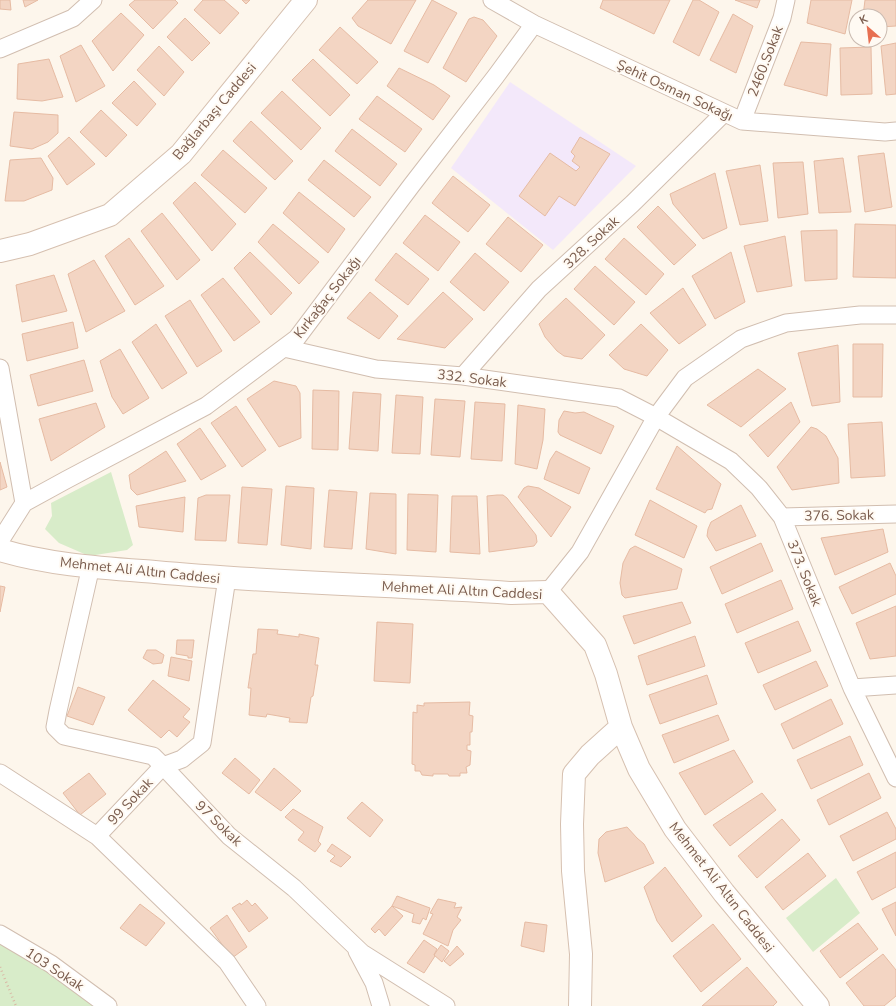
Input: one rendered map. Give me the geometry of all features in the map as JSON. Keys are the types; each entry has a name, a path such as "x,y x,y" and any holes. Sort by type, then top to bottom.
{"street":[{"path":"0,49 72,18 93,0"},
{"name":"Bağlarbaşı Caddesi","path":"0,251 30,244 110,215 181,154 306,0"},
{"name":"Şehit Osman Sokağı","path":"492,0 534,24 742,121 885,132 896,131"},
{"name":"2460.Sokak","path":"742,121 782,18 786,0"},
{"name":"Kırkağaç Sokağı","path":"0,541 24,503 206,406 297,338 534,24"},
{"name":"328. Sokak","path":"463,376 539,289 632,204 724,113"},
{"path":"548,592 580,552 656,416 684,378 742,339 786,323 860,315 896,315"},
{"name":"332. Sokak","path":"284,348 376,368 463,376 619,398 656,416"},
{"path":"0,368 24,503"},
{"name":"373. Sokak","path":"656,416 731,461 759,488 782,516 852,688 896,778"},
{"name":"376. Sokak","path":"782,516 896,514"},
{"name":"Mehmet Ali Altın Caddesi","path":"0,550 17,555 91,566 227,578 511,593 548,592 595,645 606,674 621,727 639,769 675,829 724,893 818,1006"},
{"name":"97 Sokak","path":"91,566 55,727 64,736 153,756 228,836 294,888 369,958 446,1006"},
{"path":"163,766 182,759 202,744 227,578"},
{"path":"852,688 896,685"},
{"path":"580,1006 581,954 574,871 572,824 574,774 590,755 621,727"},
{"name":"99 Sokak","path":"97,836 163,766"},
{"path":"0,773 97,836 227,962 257,1006"},
{"name":"103 Sokak","path":"0,934 51,964 108,1006"},
{"path":"353,944 374,983 381,1006"}],"path":[{"path":"0,967 16,1006"}],"shaded area":[{"path":"510,82 636,166 553,250 451,168"}],"green space":[{"path":"111,472 133,545 127,550 89,556 59,543 45,529 52,516 51,503"},
{"path":"836,878 860,913 813,952 786,918"},
{"path":"0,939 108,1006 0,1006"}],"building":[{"path":"0,0 10,0 11,10 0,9"},
{"path":"23,0 38,0 25,7"},
{"path":"135,0 175,0 178,3 153,29 129,5"},
{"path":"203,0 224,0 239,13 220,34 194,10"},
{"path":"242,0 250,0 246,4"},
{"path":"368,0 416,0 391,44 358,26 352,18"},
{"path":"432,0 457,13 428,63 404,51"},
{"path":"603,0 670,0 654,34 600,8"},
{"path":"693,0 699,0 719,12 699,56 673,42"},
{"path":"735,0 760,0 757,8"},
{"path":"811,0 852,0 850,8 848,8 848,19 845,34 807,23"},
{"path":"865,0 896,0 896,26 888,26 888,8 864,8"},
{"path":"121,13 144,35 113,71 92,41"},
{"path":"733,14 753,26 736,73 710,60"},
{"path":"474,17 483,20 497,36 466,82 443,68 469,19"},
{"path":"185,18 210,43 192,61 167,37"},
{"path":"340,27 378,62 357,84 319,50"},
{"path":"801,42 831,44 827,96 784,85"},
{"path":"896,43 896,94 886,95 881,48 888,48 888,45"},
{"path":"81,45 105,86 76,102 60,56"},
{"path":"159,46 184,72 164,96 137,70"},
{"path":"840,48 871,48 872,94 841,95"},
{"path":"49,59 63,97 42,101 17,99 18,64"},
{"path":"313,59 350,95 330,116 292,80"},
{"path":"399,68 434,85 450,96 433,120 387,86"},
{"path":"134,81 156,104 137,126 112,103"},
{"path":"282,91 321,128 301,150 261,113"},
{"path":"377,96 422,129 405,152 359,119"},
{"path":"101,110 127,135 106,157 80,132"},
{"path":"14,112 58,115 58,133 48,142 32,149 10,146"},
{"path":"251,121 293,161 275,180 233,141"},
{"path":"352,129 397,164 380,186 335,151"},
{"path":"69,137 95,164 67,185 48,156"},
{"path":"580,137 610,154 575,206 559,196 545,216 519,196 550,153 576,171 580,167 572,161 575,156 571,152"},
{"path":"223,150 267,188 245,213 201,175"},
{"path":"884,153 892,207 865,212 858,156"},
{"path":"41,158 53,178 52,190 24,201 5,201 10,160"},
{"path":"843,158 851,212 819,213 814,161"},
{"path":"324,160 371,197 354,217 308,180"},
{"path":"803,162 808,214 778,218 773,163"},
{"path":"760,165 768,221 740,225 726,171"},
{"path":"715,173 727,228 703,239 673,204 670,194"},
{"path":"453,176 490,205 468,232 432,203"},
{"path":"195,182 236,224 212,251 173,203"},
{"path":"299,192 345,229 328,253 283,213"},
{"path":"658,206 696,245 674,265 637,227"},
{"path":"162,213 200,260 177,280 141,231"},
{"path":"425,215 460,242 438,271 403,243"},
{"path":"508,217 543,245 521,272 486,244"},
{"path":"273,224 319,262 299,284 258,242"},
{"path":"855,224 896,225 896,278 853,277"},
{"path":"837,230 837,279 805,281 801,231"},
{"path":"785,236 792,286 757,292 744,246"},
{"path":"129,238 164,286 135,305 105,256"},
{"path":"624,238 664,274 646,295 605,259"},
{"path":"250,252 292,293 271,315 234,268"},
{"path":"731,252 745,302 715,319 692,276"},
{"path":"396,253 429,279 408,305 375,280"},
{"path":"475,253 509,282 484,311 450,282"},
{"path":"94,260 125,311 86,332 68,274"},
{"path":"595,266 635,302 614,325 574,289"},
{"path":"54,275 67,311 22,322 16,285"},
{"path":"223,278 260,322 234,341 201,295"},
{"path":"683,288 706,325 679,344 650,313"},
{"path":"370,292 398,316 379,339 347,318"},
{"path":"443,292 473,319 445,348 397,339"},
{"path":"566,298 605,335 582,359 564,356 557,351 545,337 539,324"},
{"path":"190,300 222,351 197,367 165,316"},
{"path":"73,322 78,348 27,361 22,334"},
{"path":"156,324 187,373 162,389 132,342"},
{"path":"641,324 668,350 647,376 624,369 609,355"},
{"path":"853,344 883,344 882,397 853,397"},
{"path":"838,345 840,402 812,406 798,353"},
{"path":"120,349 149,398 123,414 112,397 100,361"},
{"path":"84,360 93,391 38,406 30,375"},
{"path":"758,369 786,389 741,427 707,405"},
{"path":"274,381 296,386 300,393 301,438 279,447 247,399"},
{"path":"313,390 339,391 338,450 312,449"},
{"path":"353,392 381,394 378,451 349,449"},
{"path":"396,395 423,397 420,454 392,453"},
{"path":"435,399 465,401 460,457 431,455"},
{"path":"475,402 505,404 502,461 471,459"},
{"path":"791,402 800,422 768,457 749,435"},
{"path":"96,403 105,427 51,461 39,419"},
{"path":"518,405 545,409 543,440 537,469 515,464"},
{"path":"236,406 266,450 242,467 211,423"},
{"path":"564,411 575,413 584,412 614,426 601,454 560,435 558,432 559,420"},
{"path":"882,422 885,476 851,478 848,424"},
{"path":"811,427 817,429 826,436 838,458 839,483 792,490 777,467"},
{"path":"200,428 226,466 201,480 177,444"},
{"path":"677,446 721,484 712,509 707,510 705,513 656,489"},
{"path":"166,451 186,481 137,495 131,489 129,475"},
{"path":"556,451 590,468 579,494 544,479 550,460"},
{"path":"0,462 7,487 0,490"},
{"path":"286,486 314,488 311,549 281,545"},
{"path":"528,486 539,488 571,507 551,537 518,497 524,488"},
{"path":"242,487 272,489 267,545 238,543"},
{"path":"329,490 357,492 352,549 324,547"},
{"path":"370,493 396,494 396,554 366,549"},
{"path":"408,494 438,495 436,552 407,550"},
{"path":"206,495 230,495 226,541 195,540 198,498"},
{"path":"503,495 507,498 536,535 537,542 534,546 489,552 487,496"},
{"path":"452,496 477,496 480,554 450,552"},
{"path":"185,497 183,532 139,527 136,506"},
{"path":"650,500 697,526 684,558 635,535"},
{"path":"741,505 756,536 716,551 707,536 711,522"},
{"path":"883,529 888,552 835,575 821,538"},
{"path":"761,543 773,571 722,594 710,567"},
{"path":"635,546 682,569 677,589 625,598 622,595 620,583 623,563 630,549"},
{"path":"890,563 896,576 896,594 852,614 839,587"},
{"path":"781,580 793,609 737,633 725,604"},
{"path":"0,586 5,587 0,612"},
{"path":"682,602 691,623 634,644 623,616"},
{"path":"896,606 896,656 870,659 856,623"},
{"path":"798,621 811,651 758,673 745,643"},
{"path":"377,622 413,624 410,683 374,681"},
{"path":"258,629 278,630 277,634 299,637 299,634 319,638 315,665 318,665 307,723 289,722 290,718 267,714 266,717 249,715 251,688 248,688 253,654 256,654"},
{"path":"695,636 705,666 647,685 638,656"},
{"path":"177,640 194,640 192,658 176,654"},
{"path":"147,650 156,650 164,655 162,663 153,664 143,658"},
{"path":"171,657 192,661 189,681 168,676"},
{"path":"816,661 828,686 775,710 763,685"},
{"path":"707,675 717,704 660,724 649,695"},
{"path":"153,680 190,709 183,717 190,722 177,737 169,730 161,738 128,710"},
{"path":"78,687 105,697 93,725 67,716"},
{"path":"831,699 843,724 793,749 781,724"},
{"path":"470,702 469,715 473,716 472,732 470,732 470,745 467,745 467,750 471,751 470,765 466,767 467,773 460,773 460,776 433,774 433,776 422,775 420,771 415,771 415,765 412,764 413,712 417,713 417,705 424,706 424,703"},
{"path":"718,715 729,740 674,763 662,735"},
{"path":"850,736 863,765 811,789 797,760"},
{"path":"734,750 753,782 705,815 679,773"},
{"path":"235,758 260,780 249,794 222,773"},
{"path":"274,768 301,791 281,811 255,792"},
{"path":"89,773 106,794 80,815 63,793"},
{"path":"869,773 881,798 829,825 817,800"},
{"path":"762,793 776,810 730,846 713,825"},
{"path":"362,802 383,820 370,837 347,818"},
{"path":"293,809 323,827 318,841 321,844 315,852 298,840 304,832 285,817"},
{"path":"887,812 896,829 896,839 853,861 840,836"},
{"path":"782,819 800,840 757,878 738,856"},
{"path":"627,827 644,844 654,863 605,882 598,853 599,839 606,832"},
{"path":"332,844 351,857 341,867 330,861 335,856 327,851"},
{"path":"896,852 896,887 872,900 857,872"},
{"path":"808,853 826,876 783,910 765,887"},
{"path":"665,867 702,916 672,942 657,921 644,887"},
{"path":"397,896 430,908 426,920 423,918 420,924 412,922 414,914 392,906"},
{"path":"438,899 456,903 454,908 462,907 457,917 461,920 453,930 448,946 423,934 433,914 430,913"},
{"path":"247,900 252,906 255,903 268,918 249,932 232,908 240,903 241,905"},
{"path":"896,902 896,936 882,909"},
{"path":"140,904 165,923 146,946 120,928"},
{"path":"392,906 403,916 385,936 379,929 375,933 371,929"},
{"path":"227,915 247,947 232,958 210,928"},
{"path":"525,922 547,925 544,952 521,946"},
{"path":"858,923 878,949 840,978 820,951"},
{"path":"713,924 741,959 701,992 673,956"},
{"path":"424,940 437,949 434,955 435,956 424,973 407,963"},
{"path":"441,945 449,951 442,962 434,955"},
{"path":"457,946 464,954 450,966 444,961"},
{"path":"883,954 896,970 896,996 884,1006 864,1006 846,983"},
{"path":"747,967 777,1002 773,1006 702,1006"}]}
